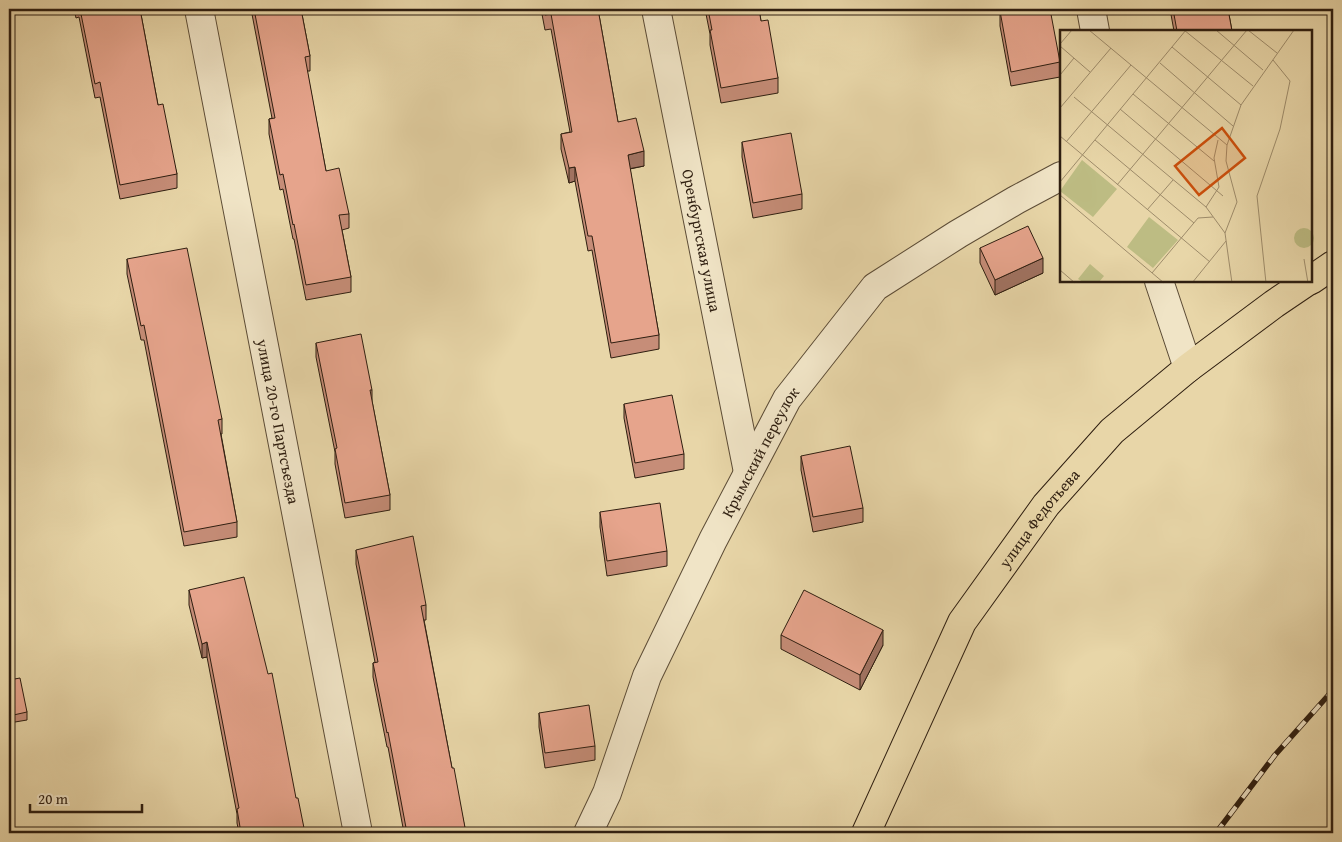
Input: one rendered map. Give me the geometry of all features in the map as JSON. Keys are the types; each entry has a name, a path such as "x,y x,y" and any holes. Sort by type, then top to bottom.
{"main road":[{"name":"улица Федотьева","path":"1312,279 1333,265"},
{"name":"улица Федотьева","path":"866,833 962,622 1046,505 1112,431 1188,368 1307,282"}],"street":[{"name":"улица 20-го Партсъезда","path":"199,9 358,833"},
{"name":"Оренбургская улица","path":"656,9 748,472"},
{"path":"1091,9 1095,30"},
{"name":"Крымский переулок","path":"588,833 607,793 647,676 713,540 787,399 875,287 958,234 1060,177"},
{"path":"1159,282 1188,368"}],"building":[{"path":"80,9 140,9 158,105 163,104 177,174 120,185 100,82 95,84"},
{"path":"254,9 301,9 310,56 305,57 326,171 339,168 349,214 339,215 351,277 306,285 283,174 280,175 269,119 275,118"},
{"path":"544,9 598,9 618,122 636,118 644,151 628,155 659,335 611,343 592,236 588,236 575,167 569,168 561,134 572,132 551,14 545,15"},
{"path":"708,9 759,9 761,21 768,20 778,78 721,88"},
{"path":"1011,9 1050,9 1060,62 1011,72 1000,11"},
{"path":"1173,9 1228,9 1232,30 1177,30"},
{"path":"791,133 802,194 753,203 742,142"},
{"path":"1028,226 1043,258 995,280 980,248"},
{"path":"187,248 222,419 218,420 237,522 184,532 144,325 141,326 127,259"},
{"path":"361,334 390,495 345,503 335,449 337,448 316,343"},
{"path":"672,395 684,454 635,463 624,404"},
{"path":"850,446 863,508 813,517 801,456"},
{"path":"660,503 667,551 607,561 600,512"},
{"path":"413,536 426,605 421,606 466,833 407,833 373,663 378,662 356,550"},
{"path":"244,577 268,674 272,673 296,798 298,798 305,833 241,833 237,809 239,808 207,642 202,644 189,590"},
{"path":"804,590 883,630 860,675 781,635"},
{"path":"20,678 27,712 9,716 9,680"},
{"path":"589,705 595,746 545,753 539,713"}],"railway":[{"path":"1216,833 1275,755 1333,690"}]}
